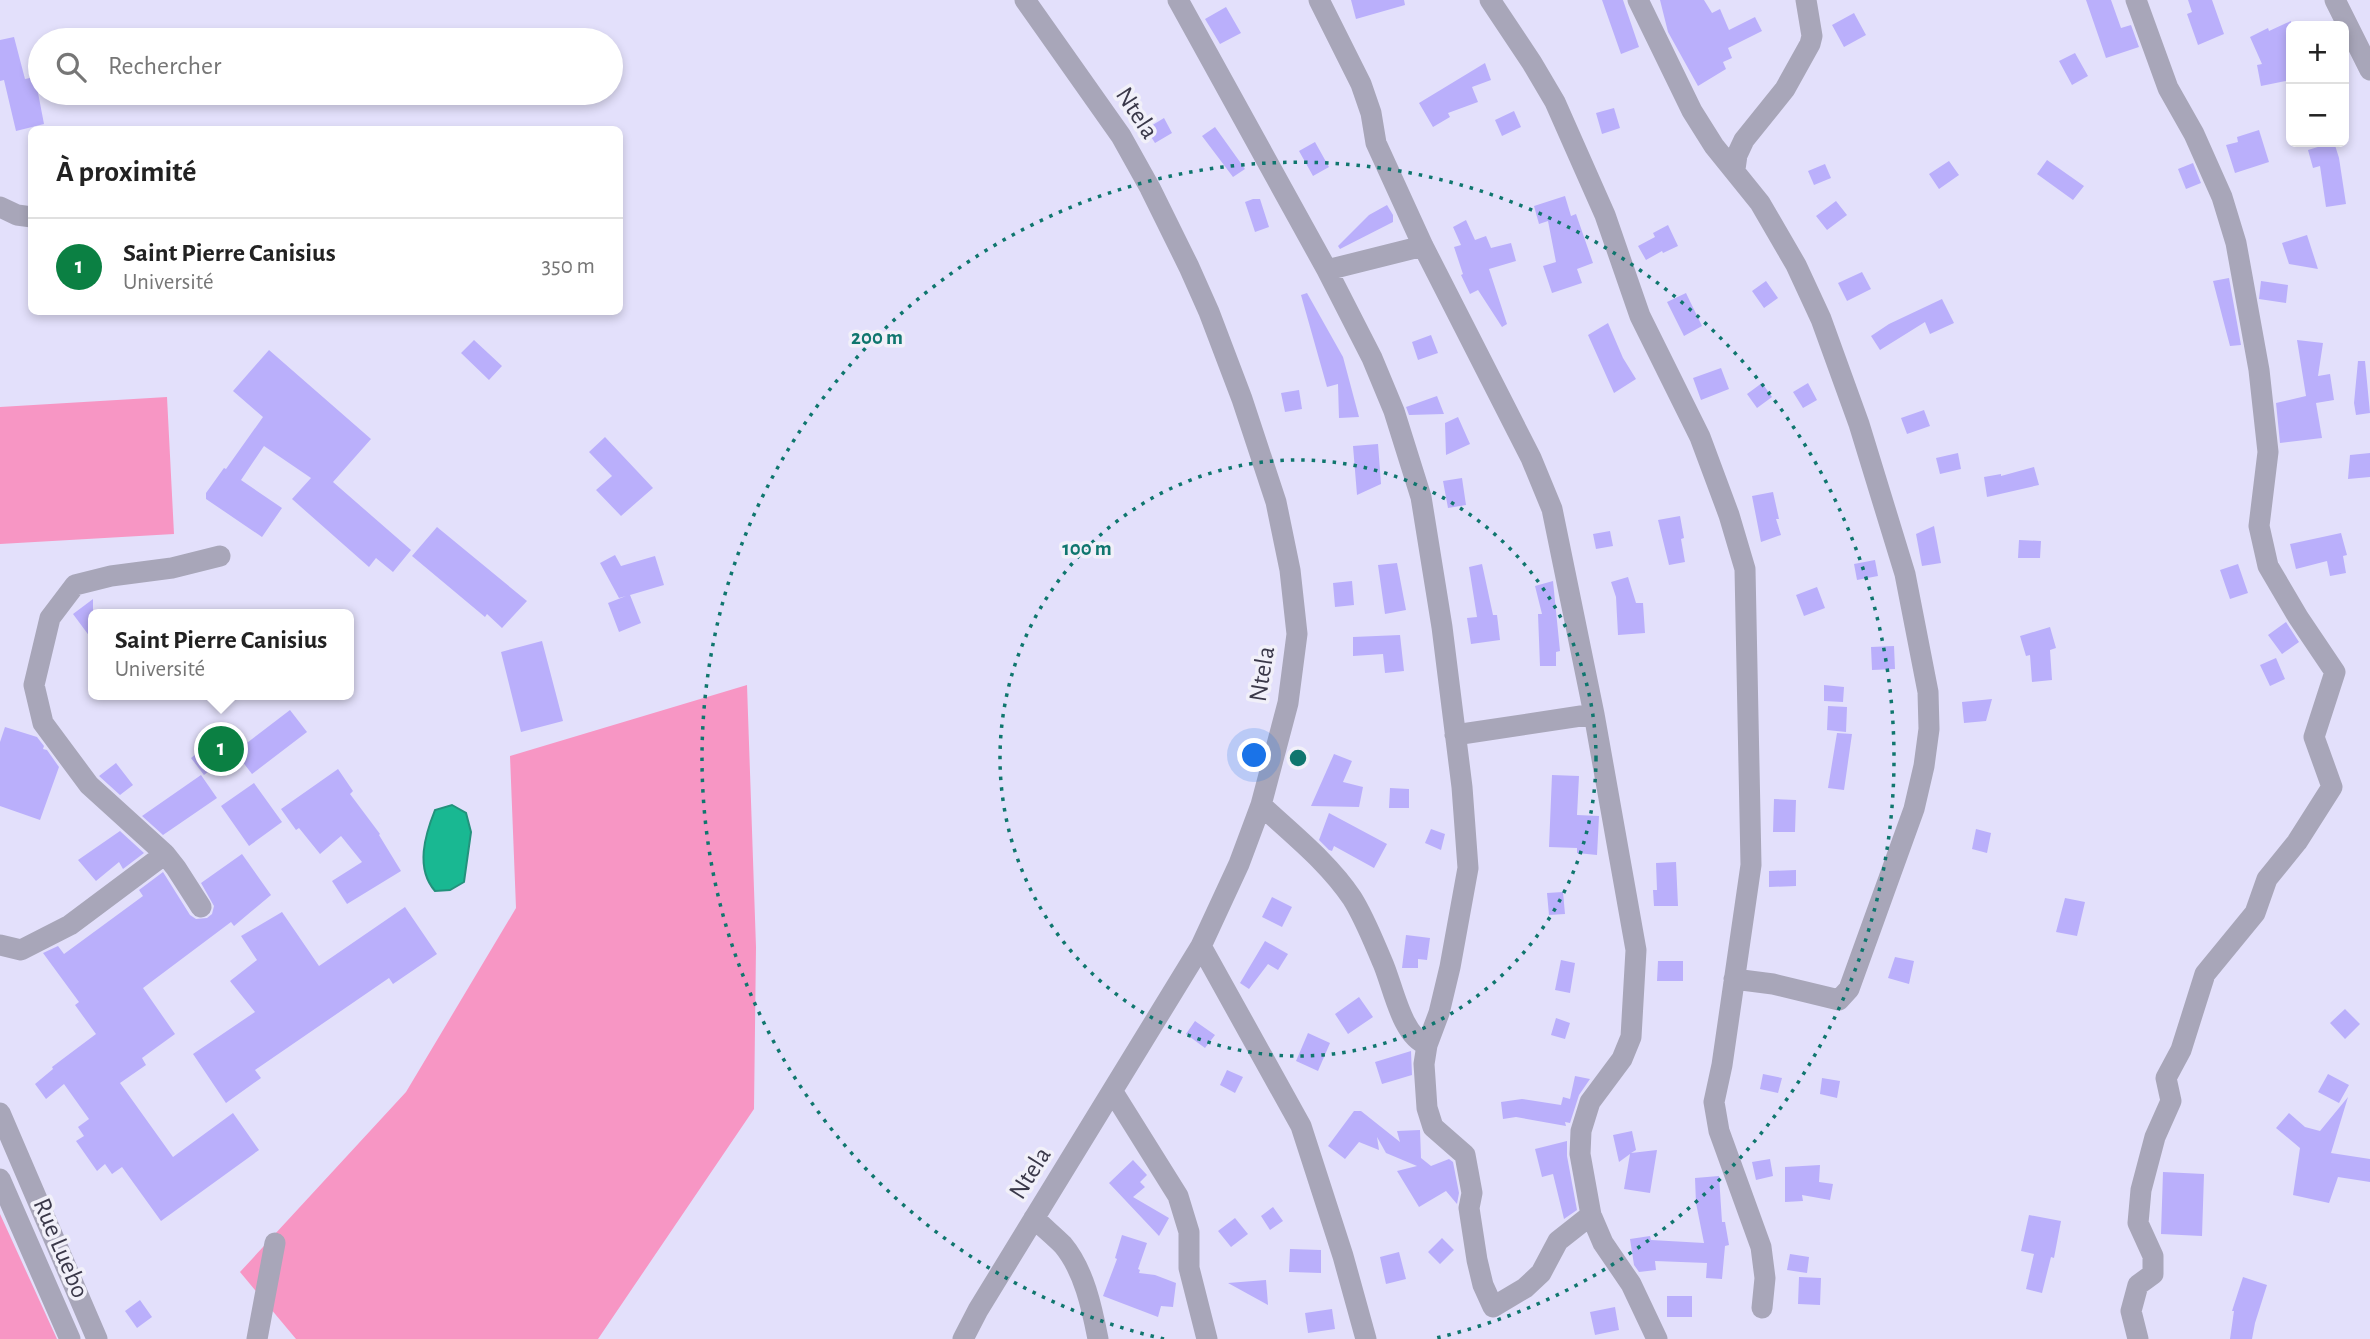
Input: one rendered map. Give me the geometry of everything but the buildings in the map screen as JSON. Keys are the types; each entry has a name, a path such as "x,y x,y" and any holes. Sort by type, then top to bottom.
{"street":[{"name":"Ntela","path":"964,1339 978,1310 1201,946 1239,864 1261,805 1288,703 1297,634 1290,570 1276,502 1242,399 1209,312 1121,136 1025,0"},
{"path":"1178,0 1327,270 1377,368 1422,497 1455,735 1466,824 1468,867 1450,967 1439,1013 1427,1045 1424,1064 1426,1108 1433,1127 1465,1155 1472,1193 1469,1208 1477,1260 1483,1285 1493,1307 1525,1288 1541,1273 1558,1241 1591,1215"},
{"path":"1319,0 1361,84 1371,113 1376,143 1423,246 1531,458 1552,509 1594,714 1636,950 1631,1037 1622,1059 1590,1102 1581,1131 1580,1154 1591,1215 1603,1243 1631,1284 1657,1339"},
{"path":"1490,0 1555,102 1605,215 1640,316 1700,437 1729,515 1745,569 1751,865 1722,1065 1714,1102 1719,1132 1761,1247 1765,1278 1762,1308"},
{"path":"1638,0 1692,111 1714,146 1760,202 1796,265 1821,319 1859,424 1905,574 1928,692 1924,766 1914,809 1849,989 1839,1000 1773,984 1734,979"},
{"path":"1735,169 1737,155 1744,139 1785,89 1811,44 1806,0"},
{"path":"2136,0 2168,88 2194,134 2222,197 2235,243 2259,370 2268,452 2259,526 2268,566 2335,672 2314,737 2332,787 2297,842 2267,878 2255,913 2205,974 2180,1051 2166,1078 2171,1101 2155,1137 2141,1190 2138,1223 2153,1256 2153,1274 2138,1285 2131,1311 2138,1339"},
{"path":"2335,0 2370,70"},
{"path":"0,207 17,215 28,216"},
{"path":"1327,270 1423,246"},
{"path":"201,907 164,854 89,785 43,723 34,685 50,618 75,585 111,576 172,568 220,556"},
{"path":"1455,735 1594,714"},
{"path":"1261,805 1326,866 1352,898 1384,965 1407,1025 1421,1043 1427,1045"},
{"path":"0,945 21,950 70,925 164,854"},
{"path":"1201,946 1301,1126 1343,1256 1366,1339"},
{"path":"1113,1091 1178,1196 1189,1232 1189,1268 1207,1339"},
{"path":"0,1113 97,1339"},
{"name":"Rue Luebo","path":"0,1178 70,1339"},
{"path":"1034,1218 1065,1247 1092,1306 1098,1339"},
{"path":"257,1339 275,1243"}],"shaded area":[{"path":"167,397 174,534 0,544 0,407"},
{"path":"747,685 756,947 754,1109 598,1339 296,1339 240,1272 406,1092 516,908 510,756"},
{"path":"452,805 466,813 471,832 464,882 450,890 435,891 425,872 425,841 435,810"},
{"path":"0,1214 57,1339 0,1339"}],"place":[{"name":"Saint Pierre Canisius","path":"221,749"}]}
